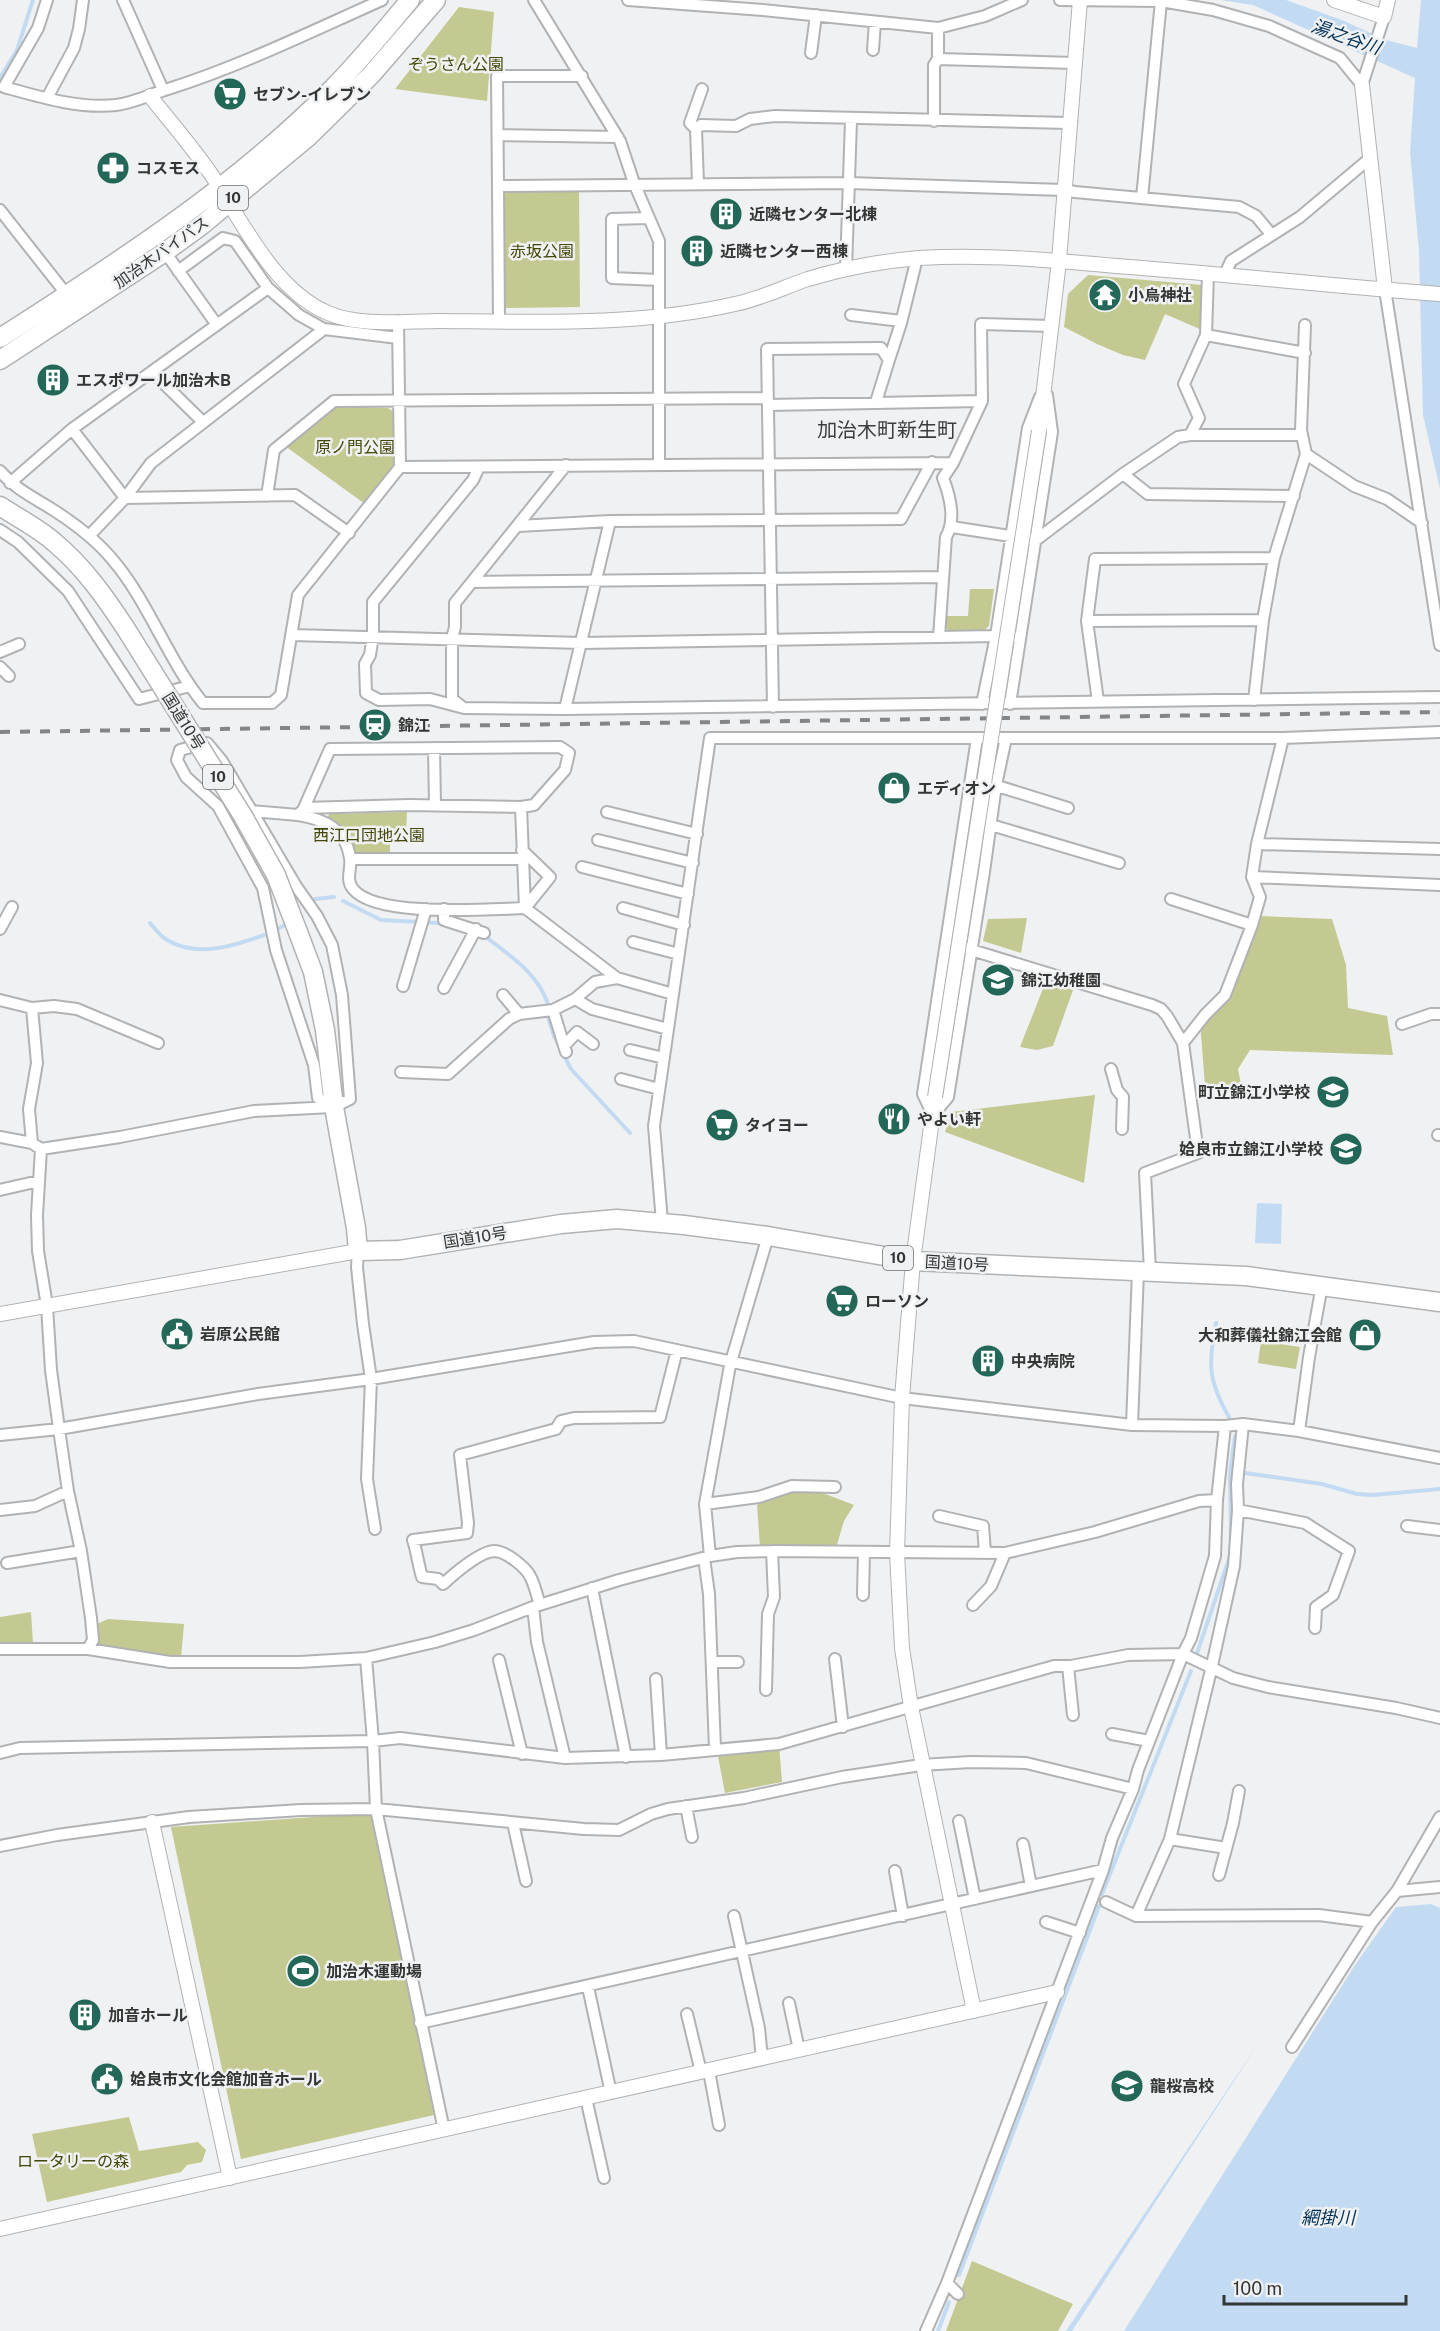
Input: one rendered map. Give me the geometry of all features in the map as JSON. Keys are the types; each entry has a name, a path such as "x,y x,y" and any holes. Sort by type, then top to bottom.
{"highway":[{"name":"加治木バイパス","path":"0,360 165,252 331,90 410,0"},
{"name":"加治木バイパス","path":"0,338 224,195 316,129 371,75 436,0"},
{"name":"国道10号","path":"0,506 52,541 78,564 104,595 243,816 276,875 313,972 325,1030 334,1107 356,1228 358,1251 400,1250 572,1223 616,1219 662,1222 768,1236 913,1261 1246,1276 1440,1302"}],"street":[{"path":"47,0 38,28 4,87 91,106 117,105 200,79 382,0"},
{"path":"47,98 74,48 80,29 82,0"},
{"path":"123,0 157,93 224,195 282,280 301,297 332,315 365,321 499,322 660,318 740,303 846,269 917,258 971,257 1059,261 1440,294"},
{"path":"534,0 618,137 634,183 659,241 660,464"},
{"path":"628,0 693,2 938,28 985,16 1022,0"},
{"path":"1060,0 1161,1 1213,10 1269,26 1340,58 1362,85"},
{"path":"1334,0 1382,22"},
{"path":"1388,0 1371,63 1362,85 1369,159 1440,645"},
{"path":"974,2011 921,1765 902,1648 897,1552 902,1398 913,1261 935,1097 1039,431 1059,261 1080,1"},
{"path":"1142,198 1161,1"},
{"path":"811,53 816,15"},
{"path":"873,50 875,22"},
{"path":"934,122 934,65 938,60 938,28"},
{"path":"938,60 1074,63"},
{"path":"499,322 497,76 582,76"},
{"path":"698,183 696,129 690,123 702,89"},
{"path":"696,129 701,125 736,126 750,119 775,116 934,122 1069,123"},
{"path":"846,269 851,120"},
{"path":"498,135 618,137"},
{"path":"1225,274 1231,261 1300,217 1369,159"},
{"path":"498,186 634,183 849,183 1065,189 1075,192 1239,207 1256,216 1271,234"},
{"path":"0,210 67,295"},
{"path":"648,218 612,219 612,278 659,280"},
{"path":"178,271 223,238 235,241 268,288 299,315 324,329 398,338"},
{"path":"165,252 217,325"},
{"path":"876,402 902,321 917,258"},
{"path":"1190,435 1199,418 1184,384 1206,335 1208,273"},
{"path":"10,483 72,429 268,288"},
{"path":"851,315 902,321"},
{"path":"0,471 10,483 89,536 112,559 190,686 203,703 273,703 281,695 298,595 400,467 398,321"},
{"path":"939,637 946,537 952,527 949,492 943,478 953,463 982,401 981,324 1052,326"},
{"path":"1254,700 1263,620 1274,558 1306,454 1302,435 1305,324"},
{"path":"89,536 125,498 151,463 324,329"},
{"path":"1206,335 1305,353"},
{"path":"773,707 767,349 881,348 889,360"},
{"path":"152,372 203,422"},
{"path":"982,704 996,636 1028,428 1045,383"},
{"path":"1010,704 1052,432 1045,383"},
{"path":"267,496 274,450 334,401 659,399 982,401"},
{"path":"72,429 125,498"},
{"path":"952,527 1036,540 1123,474 1178,437 1190,435 1302,435"},
{"path":"1306,454 1354,486 1387,499 1422,523"},
{"path":"518,526 610,521 902,519 932,462"},
{"path":"400,467 953,463"},
{"path":"464,708 452,699 452,638 455,627 455,603 566,465"},
{"path":"480,467 473,480 373,602 373,635 370,655 365,664 366,693 379,700 430,699 464,708 566,710 1440,697"},
{"path":"1123,474 1148,494 1294,496"},
{"path":"125,498 295,495 349,533"},
{"path":"566,710 610,521"},
{"path":"0,530 18,542 68,591 139,699 190,686"},
{"path":"1098,701 1087,621 1095,559 1274,558"},
{"path":"472,582 943,577"},
{"path":"1087,621 1263,620"},
{"path":"292,635 373,635 582,643 996,636 1019,638"},
{"path":"0,652 20,644"},
{"path":"0,668 9,676"},
{"path":"662,1222 654,1126 710,738 1283,738 1440,732"},
{"path":"933,1115 923,1094 977,738"},
{"path":"933,1115 948,1097 996,785 1006,738"},
{"path":"1182,1043 1204,1015 1225,995 1252,925 1260,897 1252,877 1257,844 1283,738"},
{"path":"0,1137 36,1146 120,1137 254,1111 334,1107 350,1099 342,995 332,945 317,916 296,886 222,761 207,743 180,750 177,760 186,777 218,806 263,888 276,950 314,1065 318,1098 334,1107"},
{"path":"251,811 301,812 435,805 521,807 534,805 565,770 569,753 560,747 330,749 301,812"},
{"path":"434,748 435,805"},
{"path":"971,780 996,785 1068,808"},
{"path":"521,807 525,908"},
{"path":"301,812 318,818 342,835 351,859 348,877 353,889 367,899 382,905 426,909 525,908 617,978 673,994"},
{"path":"607,812 697,834"},
{"path":"991,825 1119,863"},
{"path":"598,840 693,863"},
{"path":"1257,844 1440,849"},
{"path":"351,859 522,854 550,877 525,908"},
{"path":"582,867 688,894"},
{"path":"1252,877 1440,885"},
{"path":"1171,899 1252,925"},
{"path":"0,930 12,907"},
{"path":"623,908 684,925"},
{"path":"403,986 426,909"},
{"path":"444,909 444,921 480,931 444,988"},
{"path":"633,942 679,954"},
{"path":"946,944 972,949 1161,1009 1182,1043 1198,1153 1145,1173 1144,1271 1132,1425"},
{"path":"401,1072 448,1074 509,1019 519,1014 553,1010 575,999 595,982 617,978"},
{"path":"503,995 519,1014"},
{"path":"575,999 592,1009 668,1029"},
{"path":"0,1000 32,1008 54,1005 77,1009 159,1043"},
{"path":"32,1008 37,1063 29,1109 36,1146 39,1181 38,1251 47,1306 51,1370 59,1429 68,1491 81,1551 93,1640 88,1649"},
{"path":"553,1010 565,1049 577,1032 593,1044"},
{"path":"1402,1024 1431,1014 1440,1014"},
{"path":"630,1050 664,1058"},
{"path":"1111,1068 1118,1090 1123,1097 1122,1129"},
{"path":"621,1079 659,1089"},
{"path":"0,1190 39,1181"},
{"path":"715,1749 705,1504 732,1361 768,1236"},
{"path":"0,1314 358,1251 357,1267 371,1379 367,1479 375,1529"},
{"path":"1299,1431 1322,1285"},
{"path":"0,1435 59,1429 258,1394 371,1379 594,1342 634,1341 902,1398 1132,1425 1225,1426 1243,1424 1299,1431 1440,1458"},
{"path":"565,1758 537,1642 536,1606 531,1576 505,1554 494,1551 466,1565 442,1584 438,1579 422,1577 418,1566 418,1554 412,1540 467,1533 468,1523 460,1455 556,1429 561,1421 574,1418 660,1417 677,1350"},
{"path":"1136,1916 1170,1839 1234,1566 1238,1510 1237,1484 1243,1424"},
{"path":"926,2331 947,2283 1080,1933 1112,1838 1191,1638 1215,1556 1217,1500 1225,1426"},
{"path":"705,1504 759,1497 792,1486 835,1486"},
{"path":"0,1510 35,1506 68,1491"},
{"path":"0,1649 88,1649 170,1662 300,1662 366,1658 435,1642 592,1588 707,1557 737,1552 772,1551 1005,1553 1095,1532 1199,1501 1217,1500"},
{"path":"1238,1510 1305,1523 1349,1551 1333,1595 1316,1606 1315,1628"},
{"path":"939,1516 983,1527 985,1552"},
{"path":"1407,1526 1440,1530"},
{"path":"7,1563 81,1551"},
{"path":"766,1690 768,1614 774,1597 772,1551"},
{"path":"863,1595 864,1552"},
{"path":"973,1605 991,1586 1005,1553"},
{"path":"592,1588 626,1756"},
{"path":"0,1753 20,1748 373,1741 400,1738 565,1758 661,1755 779,1744 982,1685 1024,1677 1054,1666 1068,1666 1128,1655 1183,1654 1233,1678 1268,1687 1396,1708 1440,1718"},
{"path":"366,1658 376,1809 444,2130"},
{"path":"835,1659 843,1727"},
{"path":"499,1660 522,1754"},
{"path":"713,1662 738,1662"},
{"path":"1068,1666 1073,1714"},
{"path":"656,1679 661,1755"},
{"path":"1112,1734 1149,1741"},
{"path":"0,1846 57,1835 189,1817 301,1810 376,1809 620,1830 651,1814 686,1806 744,1798 842,1777 921,1765 971,1762 1026,1764 1133,1789"},
{"path":"1219,1875 1239,1791"},
{"path":"686,1806 692,1837"},
{"path":"1292,2047 1372,1922 1397,1891 1440,1817"},
{"path":"959,1821 975,1899"},
{"path":"152,1822 230,2178"},
{"path":"512,1873 525,1876 513,1822"},
{"path":"1170,1839 1226,1848"},
{"path":"1023,1844 1031,1886"},
{"path":"420,2023 1103,1870"},
{"path":"895,1871 903,1916"},
{"path":"1397,1891 1440,1887"},
{"path":"1106,1902 1136,1916 1319,1915 1372,1922"},
{"path":"734,1916 759,2028 762,2059"},
{"path":"1046,1922 1080,1933"},
{"path":"588,1987 611,2093"},
{"path":"0,2229 1057,1992"},
{"path":"789,2003 799,2050"},
{"path":"687,2014 719,2125"},
{"path":"586,2098 604,2178"},
{"path":"947,2283 958,2294"}],"green space":[{"name":"ぞうさん公園","path":"459,7 494,12 487,101 395,89"},
{"name":"赤坂公園","path":"579,190 580,307 503,308 503,195 508,191"},
{"path":"1088,275 1202,285 1202,330 1165,314 1145,360 1123,355 1097,344 1064,327 1068,294"},
{"name":"原ノ門公園","path":"335,406 388,408 394,412 395,465 365,504 285,446"},
{"path":"970,589 994,589 989,626 983,631 950,632 944,626 945,616 968,616"},
{"name":"西江口団地公園","path":"407,812 406,834 390,834 390,856 353,854 346,831 328,818 329,814"},
{"path":"1260,916 1332,919 1346,965 1348,1008 1387,1016 1393,1055 1250,1050 1238,1069 1242,1090 1205,1086 1200,1021 1228,1001"},
{"path":"1027,918 1021,953 983,941 988,919"},
{"path":"1046,981 1073,990 1053,1046 1037,1050 1020,1047"},
{"path":"1095,1095 1084,1183 945,1132 951,1112"},
{"path":"1261,1341 1300,1347 1296,1369 1258,1363"},
{"path":"797,1490 820,1492 854,1505 844,1521 836,1548 760,1547 757,1505 781,1493"},
{"path":"31,1612 33,1644 0,1645 0,1617"},
{"path":"108,1619 184,1624 181,1658 105,1649 98,1644 97,1624"},
{"path":"779,1744 782,1782 725,1793 718,1756"},
{"name":"加治木運動場","path":"371,1813 434,2115 241,2159 171,1827"},
{"name":"ロータリーの森","path":"129,2117 139,2151 198,2142 206,2150 202,2162 187,2165 181,2172 47,2202 32,2134"},
{"path":"972,2261 1073,2304 1058,2331 946,2331"}],"water":[{"name":"湯之谷川","path":"1220,0 1286,0 1342,20 1386,40 1417,48 1421,0 1440,0 1440,489 1423,415 1419,251 1410,152 1415,78 1253,5"},
{"path":"1257,1203 1282,1204 1281,1244 1255,1243"},
{"name":"網掛川","path":"1431,1904 1440,1908 1440,2331 1124,2331 1355,1965 1396,1907"},
{"path":"1260,2041 1072,2331 1066,2331"}],"waterway":[{"path":"0,78 17,50 33,0"},
{"path":"315,899 334,897"},
{"path":"343,901 381,920 438,923"},
{"path":"150,923 165,939 191,948 228,946 264,935"},
{"path":"279,928 287,924"},
{"path":"487,938 531,975 548,1004"},
{"path":"548,1017 554,1036 571,1069 630,1133"},
{"path":"1216,1323 1211,1361 1212,1372 1217,1393 1229,1417"},
{"path":"1231,1540 1230,1472 1235,1436"},
{"path":"1245,1473 1322,1484 1357,1494 1373,1495 1440,1489"},
{"path":"1196,1656 1230,1556"},
{"path":"1102,1894 1191,1671"},
{"path":"959,2275 1099,1906"},
{"path":"938,2331 949,2302"}],"railway":[{"path":"0,732 1440,712"}],"place":[{"name":"セブン-イレブン","path":"230,94"},
{"name":"コスモス","path":"113,168"},
{"name":"近隣センター北棟","path":"726,214"},
{"name":"近隣センター西棟","path":"697,251"},
{"name":"小烏神社","path":"1105,295"},
{"name":"エスポワール加治木B","path":"53,380"},
{"name":"錦江","path":"375,725"},
{"name":"エディオン","path":"894,788"},
{"name":"錦江幼稚園","path":"998,980"},
{"name":"町立錦江小学校","path":"1333,1092"},
{"name":"やよい軒","path":"894,1119"},
{"name":"タイヨー","path":"722,1125"},
{"name":"姶良市立錦江小学校","path":"1346,1149"},
{"name":"ローソン","path":"842,1301"},
{"name":"岩原公民館","path":"177,1334"},
{"name":"大和葬儀社錦江会館","path":"1365,1335"},
{"name":"中央病院","path":"988,1361"},
{"name":"加治木運動場","path":"303,1971"},
{"name":"加音ホール","path":"85,2015"},
{"name":"姶良市文化会館加音ホール","path":"107,2079"},
{"name":"龍桜高校","path":"1127,2086"}],"district":[{"name":"加治木町新生町","path":"887,430"}]}
